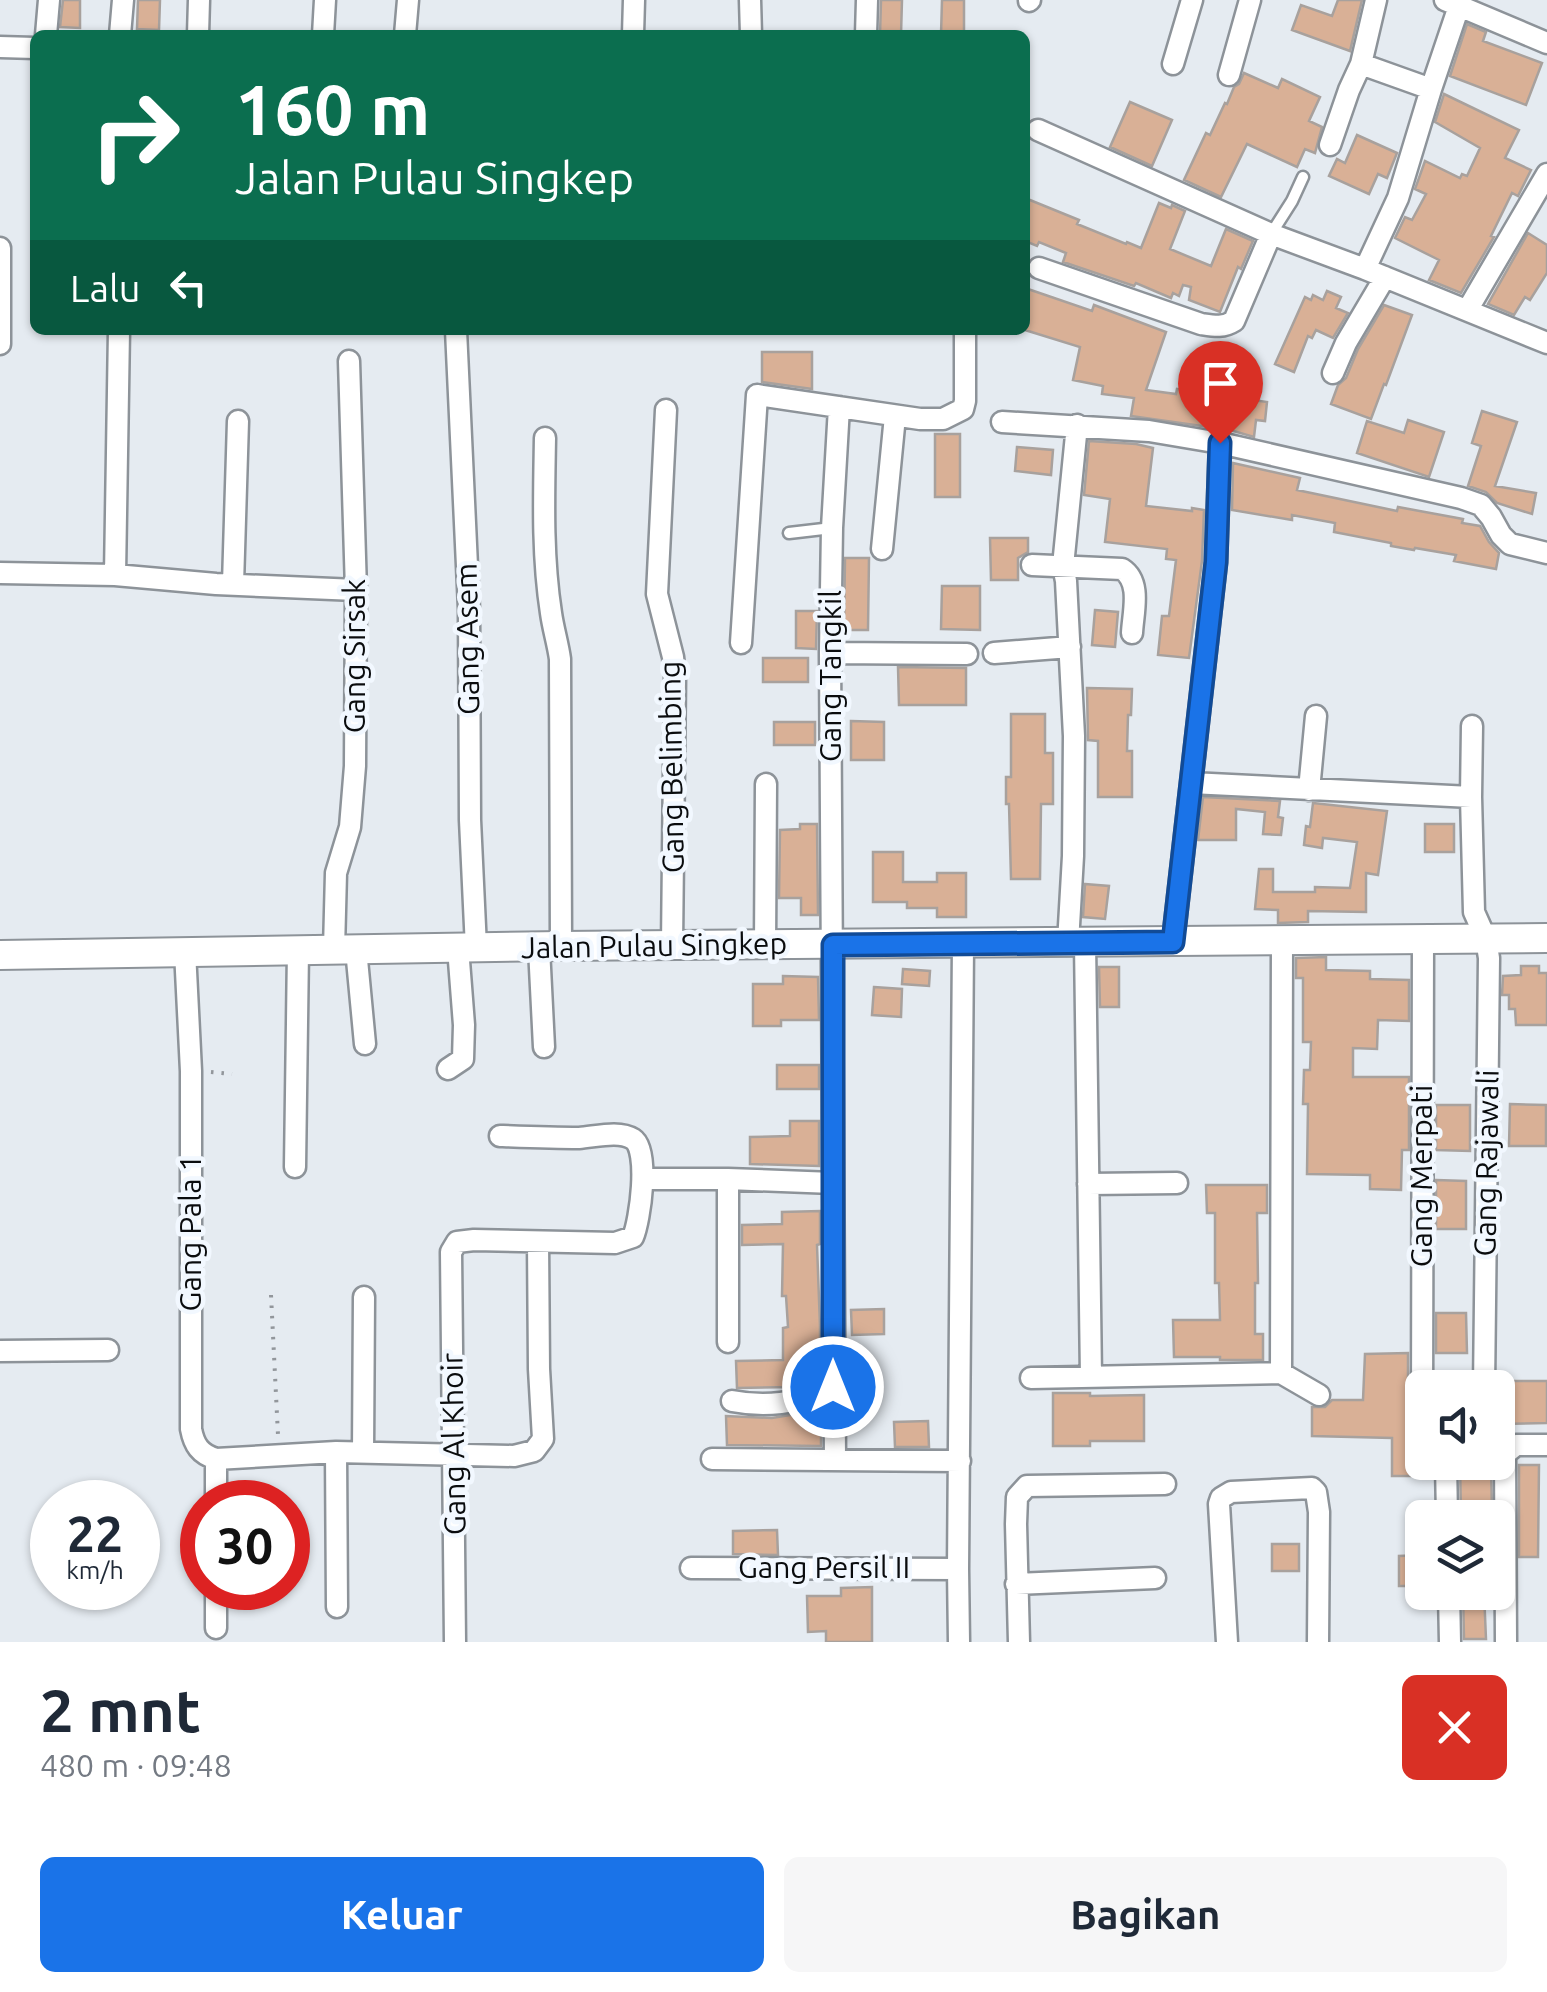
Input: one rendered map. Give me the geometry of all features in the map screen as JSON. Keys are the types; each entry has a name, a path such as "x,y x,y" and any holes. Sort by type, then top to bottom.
{"street":[{"path":"46,30 48,0"},
{"path":"120,30 123,0"},
{"path":"198,30 199,0"},
{"path":"323,30 325,0"},
{"path":"406,30 408,0"},
{"path":"633,30 634,0"},
{"path":"750,0 751,30"},
{"path":"866,30 867,0"},
{"path":"1173,64 1192,0"},
{"path":"1229,75 1250,0"},
{"path":"1330,145 1361,64 1376,0"},
{"path":"1365,269 1398,198 1452,3 1547,43"},
{"path":"0,47 30,48"},
{"path":"1361,64 1431,89"},
{"path":"1038,130 1271,234 1547,343"},
{"path":"1468,310 1547,174"},
{"path":"1039,268 1201,324 1227,326 1234,321 1271,234"},
{"path":"0,248 0,344"},
{"path":"1333,373 1385,277"},
{"path":"115,575 119,335"},
{"name":"Gang Asem","path":"448,1069 462,1059 470,820 469,610 456,335"},
{"path":"742,643 757,395 920,420 943,420 963,409 965,335"},
{"name":"Gang Sirsak","path":"349,361 356,590 355,766 350,828 336,874 345,949 365,1044"},
{"name":"Gang Tangkil","path":"835,1460 830,653 839,407"},
{"name":"Gang Belimbing","path":"666,410 657,594 675,675 672,946"},
{"path":"882,550 895,416"},
{"path":"234,584 238,421"},
{"path":"1002,422 1150,431 1220,443 1471,502 1481,505 1500,536 1510,544 1547,553"},
{"path":"1077,426 1063,566 1074,736 1076,943 1088,1184 1091,1378"},
{"path":"544,1046 560,660 546,550 546,438"},
{"path":"1173,942 1218,548 1220,443"},
{"path":"1032,565 1128,572 1135,583 1132,633"},
{"path":"0,573 115,575 356,590"},
{"path":"994,653 1070,647"},
{"path":"830,653 967,654"},
{"path":"1309,790 1316,716"},
{"name":"Gang Rajawali","path":"1472,726 1474,912 1486,939 1489,958 1484,1370"},
{"path":"765,946 766,784"},
{"path":"1191,784 1471,797"},
{"name":"Gang Merpati","path":"1422,1370 1423,938"},
{"name":"Jalan Pulau Singkep","path":"0,955 1547,938"},
{"path":"1280,1373 1282,940"},
{"path":"959,1642 960,1461 977,944"},
{"path":"295,1167 298,950"},
{"name":"Gang Pala 1","path":"184,952 191,1071 191,1429 197,1447 216,1459"},
{"path":"216,1480 216,1459 336,1452 514,1456 534,1451 543,1439 538,1242 615,1243 633,1238 638,1226 642,1180 639,1145 622,1135 500,1136"},
{"path":"642,1180 728,1178 833,1183"},
{"path":"728,1178 728,1342"},
{"path":"1088,1184 1177,1183"},
{"name":"Gang Al Khoir","path":"455,1642 451,1252 458,1242 474,1240 538,1242"},
{"path":"363,1452 364,1296"},
{"path":"0,1352 108,1350"},
{"path":"1031,1378 1280,1373 1319,1395"},
{"path":"732,1401 783,1404 833,1387"},
{"path":"1506,1642 1505,1454 1516,1445 1547,1445"},
{"path":"336,1452 338,1607"},
{"path":"712,1459 960,1461"},
{"path":"1019,1642 1016,1511 1022,1489 1165,1484"},
{"path":"1226,1642 1221,1498 1231,1492 1312,1488 1319,1512 1318,1642"},
{"name":"Gang Persil II","path":"690,1568 958,1569"},
{"path":"1016,1584 1156,1578"},
{"path":"216,1610 216,1628"},
{"path":"1449,1610 1450,1642"}],"lane":[{"path":"1271,234 1303,176"},
{"path":"789,533 832,528"}],"path":[{"path":"191,1071 232,1074"},
{"path":"271,1296 279,1454"}],"building":[{"path":"63,0 80,0 80,28 60,27"},
{"path":"138,0 160,0 159,30 137,29"},
{"path":"881,0 902,0 901,30 880,30"},
{"path":"942,0 964,0 964,30 941,30"},
{"path":"1338,0 1362,0 1350,51 1292,30 1301,5 1332,16"},
{"path":"1467,24 1486,32 1483,41 1542,63 1526,105 1450,76"},
{"path":"1244,73 1278,88 1282,79 1320,97 1309,121 1322,127 1315,153 1305,149 1297,167 1247,144 1221,197 1184,180 1206,133 1210,135"},
{"path":"1444,94 1519,130 1505,158 1531,170 1518,196 1512,193 1491,236 1494,237 1461,293 1429,280 1439,260 1395,238 1405,217 1412,220 1426,194 1415,189 1425,161 1460,178 1462,174 1467,176 1480,148 1435,122"},
{"path":"1130,102 1172,120 1152,166 1110,147"},
{"path":"1357,135 1397,153 1387,178 1378,174 1369,194 1329,176 1337,159 1345,163"},
{"path":"1030,200 1079,220 1077,224 1141,248 1159,203 1171,208 1172,205 1185,211 1170,249 1211,266 1226,229 1253,241 1220,312 1189,300 1191,287 1183,285 1179,296 1173,293 1171,298 1136,283 1134,286 1063,262 1066,253 1039,242 1037,246 1030,243"},
{"path":"1528,233 1547,245 1547,273 1530,300 1525,297 1514,315 1488,304"},
{"path":"1030,290 1092,311 1094,305 1166,332 1146,390 1208,394 1209,388 1234,392 1233,397 1267,402 1265,421 1256,420 1254,437 1131,416 1134,398 1102,394 1103,386 1073,380 1080,347 1030,332"},
{"path":"1327,291 1341,297 1336,308 1348,313 1333,338 1316,330 1312,338 1308,336 1294,372 1275,364 1305,297 1311,300 1313,295 1323,300"},
{"path":"1384,305 1412,315 1371,419 1331,404"},
{"path":"762,352 812,352 812,389 762,382"},
{"path":"1482,411 1517,422 1495,486 1536,493 1532,514 1497,503 1486,492 1468,486 1481,446 1472,443"},
{"path":"1408,420 1444,432 1429,477 1357,453 1367,421 1404,433"},
{"path":"935,434 960,434 960,497 935,497"},
{"path":"1089,441 1153,448 1146,506 1204,510 1202,561 1189,658 1158,655 1162,616 1169,616 1176,560 1166,559 1167,549 1105,542 1110,499 1084,495"},
{"path":"1017,447 1053,450 1051,475 1015,471"},
{"path":"1233,463 1300,478 1297,490 1397,511 1398,507 1463,519 1462,523 1480,526 1499,553 1496,569 1454,561 1456,555 1391,546 1334,532 1335,523 1232,510"},
{"path":"990,538 1028,538 1028,552 1018,558 1018,580 991,580"},
{"path":"845,558 869,558 868,630 844,630"},
{"path":"942,586 980,586 980,630 941,629"},
{"path":"1095,610 1118,612 1115,647 1092,645"},
{"path":"796,611 817,611 816,649 796,648"},
{"path":"763,658 808,658 808,682 763,682"},
{"path":"898,667 966,668 966,705 899,705"},
{"path":"1087,688 1132,689 1127,751 1132,751 1132,797 1098,797 1098,741 1088,740"},
{"path":"1011,714 1045,714 1045,753 1053,753 1053,804 1041,804 1040,879 1011,879 1006,777 1011,777"},
{"path":"851,721 884,722 884,760 851,760"},
{"path":"774,722 815,722 815,745 774,745"},
{"path":"1203,797 1280,801 1281,835 1263,834 1265,812 1236,809 1236,840 1198,840"},
{"path":"1313,803 1387,811 1378,875 1366,873 1366,912 1308,911 1308,922 1278,923 1278,910 1255,909 1259,869 1273,869 1273,892 1350,888 1357,842 1323,838 1322,848 1304,845"},
{"path":"800,824 817,824 818,915 801,915 801,898 779,898 780,830 800,829"},
{"path":"1425,824 1454,824 1454,852 1425,852"},
{"path":"873,852 903,852 903,882 937,882 937,873 966,873 966,917 937,917 937,908 907,908 907,902 873,902"},
{"path":"1085,884 1109,886 1105,919 1083,917"},
{"path":"1326,957 1326,970 1370,971 1370,979 1409,980 1409,1021 1378,1020 1377,1049 1353,1048 1353,1077 1409,1077 1409,1150 1402,1150 1401,1190 1370,1189 1370,1175 1307,1174 1308,1104 1303,1104 1304,1070 1310,1070 1311,1042 1303,1042 1303,978 1296,978 1296,958"},
{"path":"1521,966 1539,966 1539,973 1547,973 1547,1025 1516,1025 1515,1009 1509,1009 1509,995 1502,995 1503,976 1521,975"},
{"path":"1099,967 1119,967 1119,1007 1100,1007"},
{"path":"903,969 930,971 929,986 902,984"},
{"path":"783,976 818,977 819,1020 781,1020 781,1026 753,1026 753,984 783,984"},
{"path":"874,987 902,989 901,1017 872,1015"},
{"path":"777,1065 819,1065 819,1089 777,1089"},
{"path":"1510,1104 1546,1105 1546,1146 1509,1146"},
{"path":"1436,1105 1470,1105 1470,1151 1436,1150"},
{"path":"790,1121 819,1121 819,1166 750,1164 750,1137 790,1136"},
{"path":"1436,1180 1466,1181 1466,1229 1436,1229"},
{"path":"1206,1185 1267,1185 1267,1213 1257,1213 1255,1283 1255,1334 1263,1334 1263,1360 1174,1357 1173,1320 1220,1320 1219,1283 1215,1283 1215,1213 1207,1213"},
{"path":"820,1211 820,1378 793,1387 737,1388 736,1361 783,1360 783,1328 788,1327 786,1296 782,1296 783,1244 742,1245 742,1225 782,1224 782,1212"},
{"path":"884,1309 884,1334 852,1335 851,1310"},
{"path":"1436,1313 1466,1313 1467,1353 1436,1353"},
{"path":"1408,1353 1405,1476 1392,1476 1392,1438 1312,1436 1312,1407 1325,1407 1332,1400 1363,1400 1365,1354"},
{"path":"1515,1381 1547,1381 1547,1423 1515,1424"},
{"path":"1053,1393 1144,1395 1144,1441 1053,1446"},
{"path":"821,1414 821,1446 727,1445 726,1416 772,1418"},
{"path":"928,1421 929,1447 895,1447 894,1422"},
{"path":"1519,1465 1539,1465 1538,1557 1519,1557"},
{"path":"1460,1480 1491,1480 1492,1500 1461,1500"},
{"path":"777,1530 778,1555 733,1554 733,1531"},
{"path":"1272,1544 1299,1544 1299,1571 1272,1571"},
{"path":"1399,1556 1405,1556 1405,1586 1399,1586"},
{"path":"872,1587 872,1642 826,1642 826,1631 808,1632 807,1596 841,1596 841,1588"},
{"path":"1463,1610 1485,1610 1486,1639 1464,1639"}],"route":[{"path":"833,1387 833,945 1173,942 1216,562 1220,443"}]}
